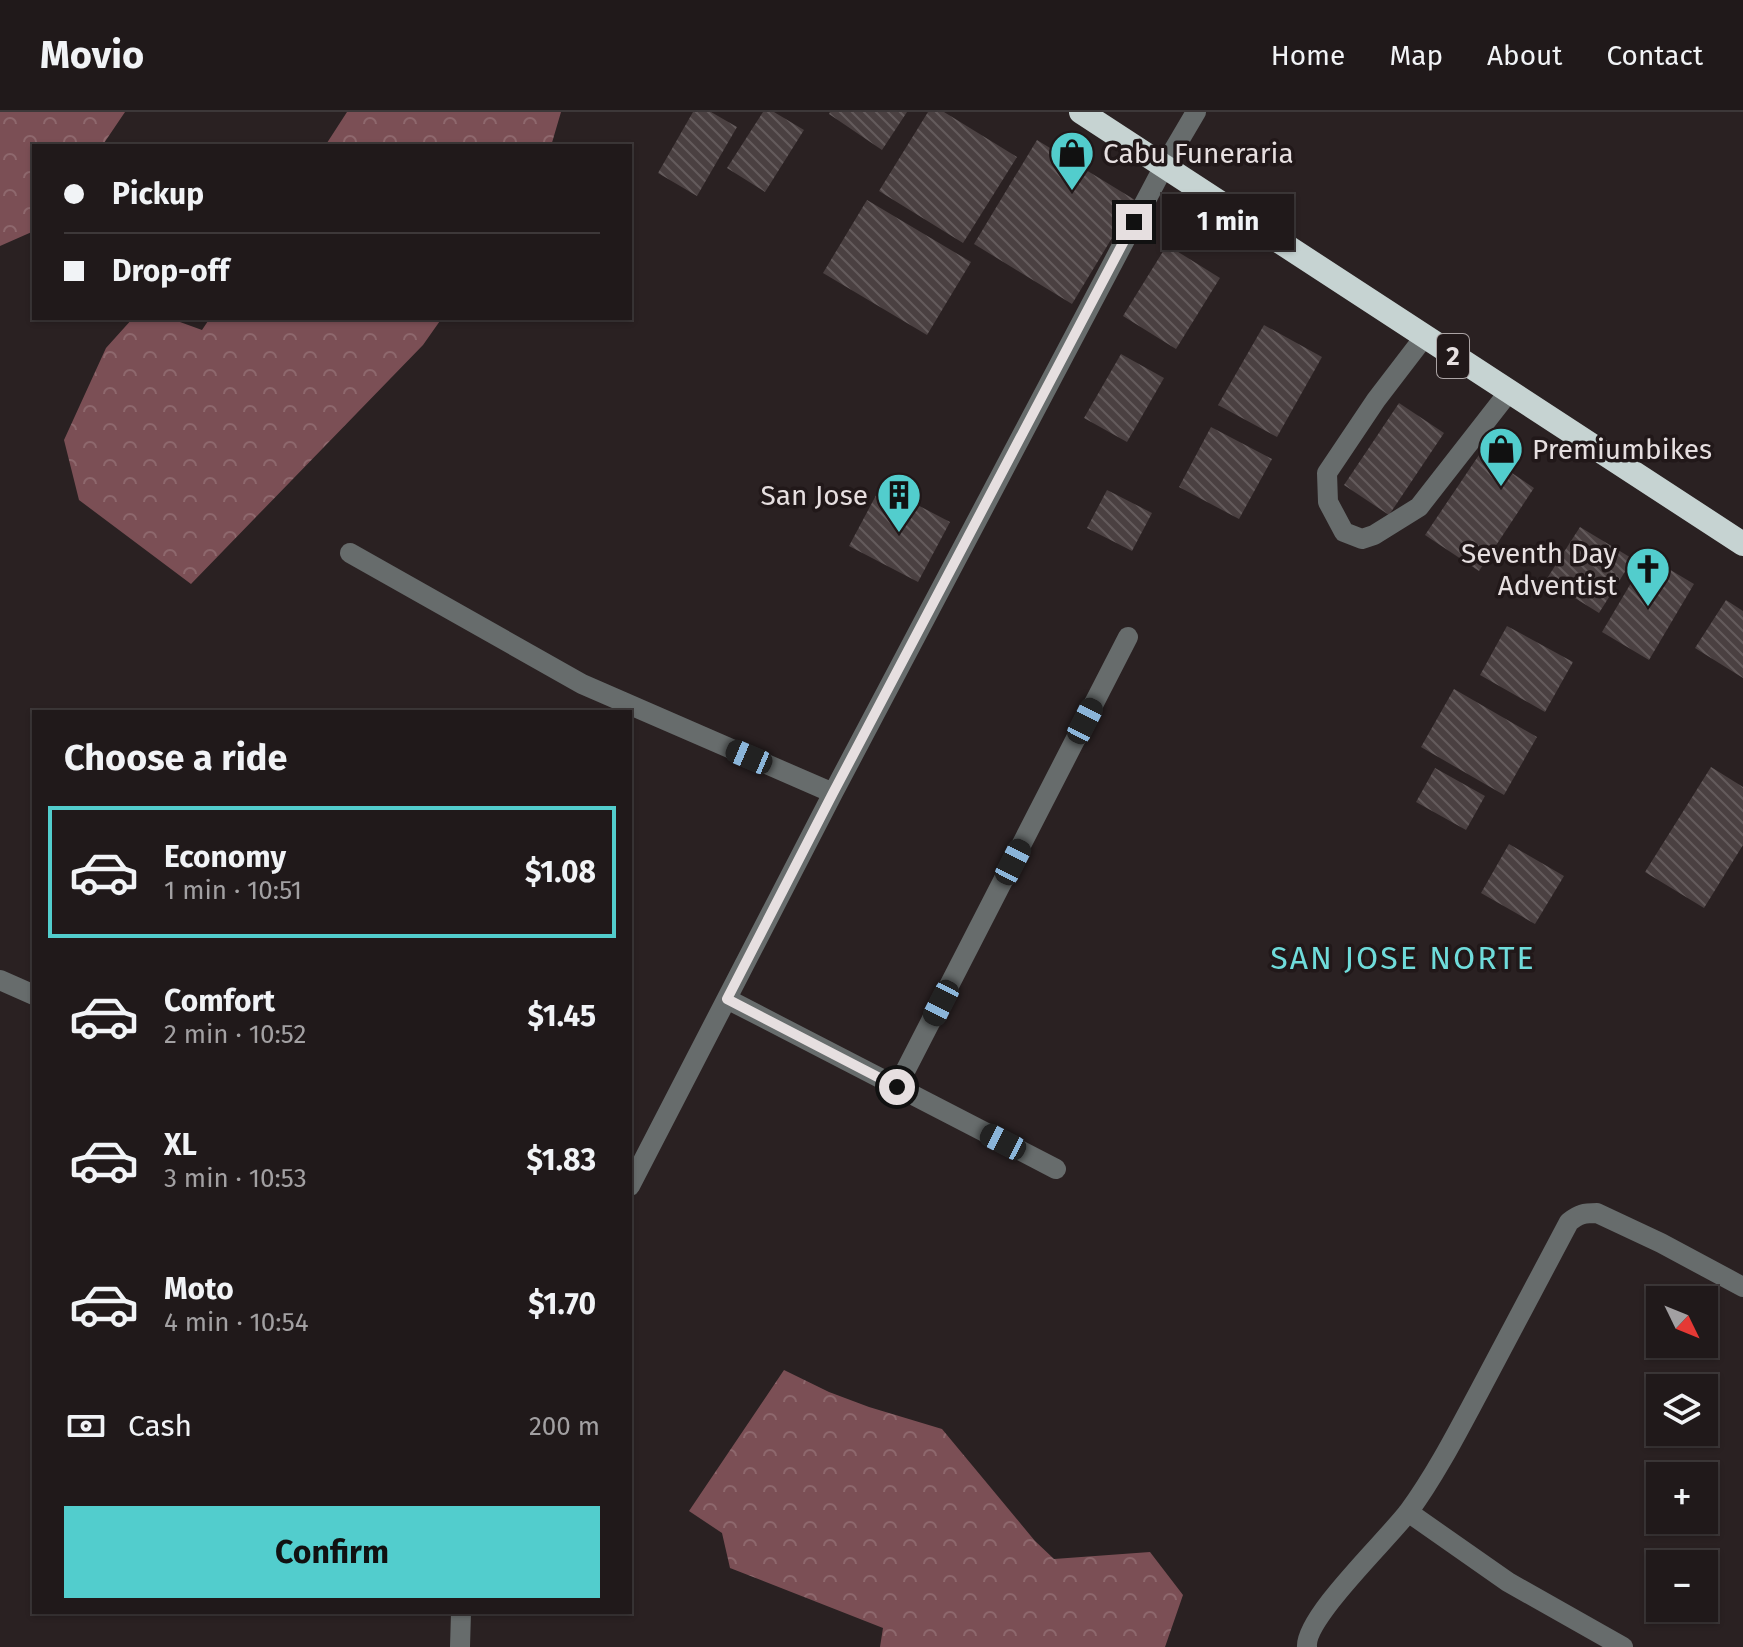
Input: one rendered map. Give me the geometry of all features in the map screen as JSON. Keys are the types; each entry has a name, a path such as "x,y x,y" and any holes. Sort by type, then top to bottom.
{"highway":[{"name":"2","path":"1081,112 1743,544"}],"street":[{"path":"632,1178 639,1148 727,999 1163,168 1196,112"},
{"path":"1425,336 1376,400 1327,473 1328,502 1344,532 1362,539 1419,507 1508,393"},
{"path":"350,553 582,684 833,793"},
{"path":"897,1087 1128,637"},
{"path":"0,980 32,994"},
{"path":"727,999 1056,1169"},
{"path":"1307,1647 1306,1641 1318,1620 1353,1574 1408,1512 1449,1447 1569,1222 1585,1213 1597,1213 1743,1287"},
{"path":"1408,1512 1508,1582 1623,1647"},
{"path":"460,1647 461,1614"}],"green space":[{"path":"0,112 125,112 103,144 32,144 32,232 0,246"},
{"path":"347,112 561,112 552,144 326,144"},
{"path":"131,320 174,320 202,330 209,320 441,320 423,345 191,584 79,500 64,440 106,348"},
{"path":"784,1370 869,1407 942,1429 1035,1541 1054,1559 1150,1552 1183,1595 1165,1647 880,1647 883,1628 730,1568 722,1533 689,1511"}],"building":[{"path":"693,112 711,112 737,127 697,196 658,173"},
{"path":"763,112 774,112 804,130 765,192 727,168"},
{"path":"830,112 907,112 882,150"},
{"path":"928,112 944,112 1017,157 963,243 879,191"},
{"path":"1037,140 1135,200 1072,304 974,244"},
{"path":"867,200 971,262 927,335 823,273"},
{"path":"1167,245 1220,278 1176,349 1123,316"},
{"path":"1264,325 1322,357 1277,437 1218,405"},
{"path":"1121,354 1164,378 1127,442 1084,418"},
{"path":"1399,403 1444,433 1389,515 1344,485"},
{"path":"1211,427 1272,459 1239,519 1179,487"},
{"path":"1481,452 1534,488 1479,571 1425,535"},
{"name":"San Jose","path":"881,486 950,522 918,582 849,546"},
{"path":"1107,490 1152,513 1132,551 1087,528"},
{"path":"1580,527 1633,559 1599,613 1546,580"},
{"name":"Seventh Day Adventist","path":"1647,556 1694,584 1649,660 1602,632"},
{"path":"1726,600 1743,611 1743,678 1695,648"},
{"path":"1507,626 1573,662 1545,712 1480,675"},
{"path":"1454,689 1537,737 1504,795 1421,747"},
{"path":"1711,767 1743,787 1743,845 1704,908 1645,872"},
{"path":"1435,768 1485,796 1466,830 1416,802"},
{"path":"1509,844 1564,876 1535,924 1481,893"}],"place":[{"name":"Cabu Funeraria","path":"1072,192"},
{"name":"Premiumbikes","path":"1501,488"},
{"name":"San Jose","path":"899,534"},
{"name":"Seventh Day Adventist","path":"1648,608"}],"district":[{"name":"SAN JOSE NORTE","path":"1403,958"}],"route":[{"path":"897,1087 727,999 1134,222"}]}
